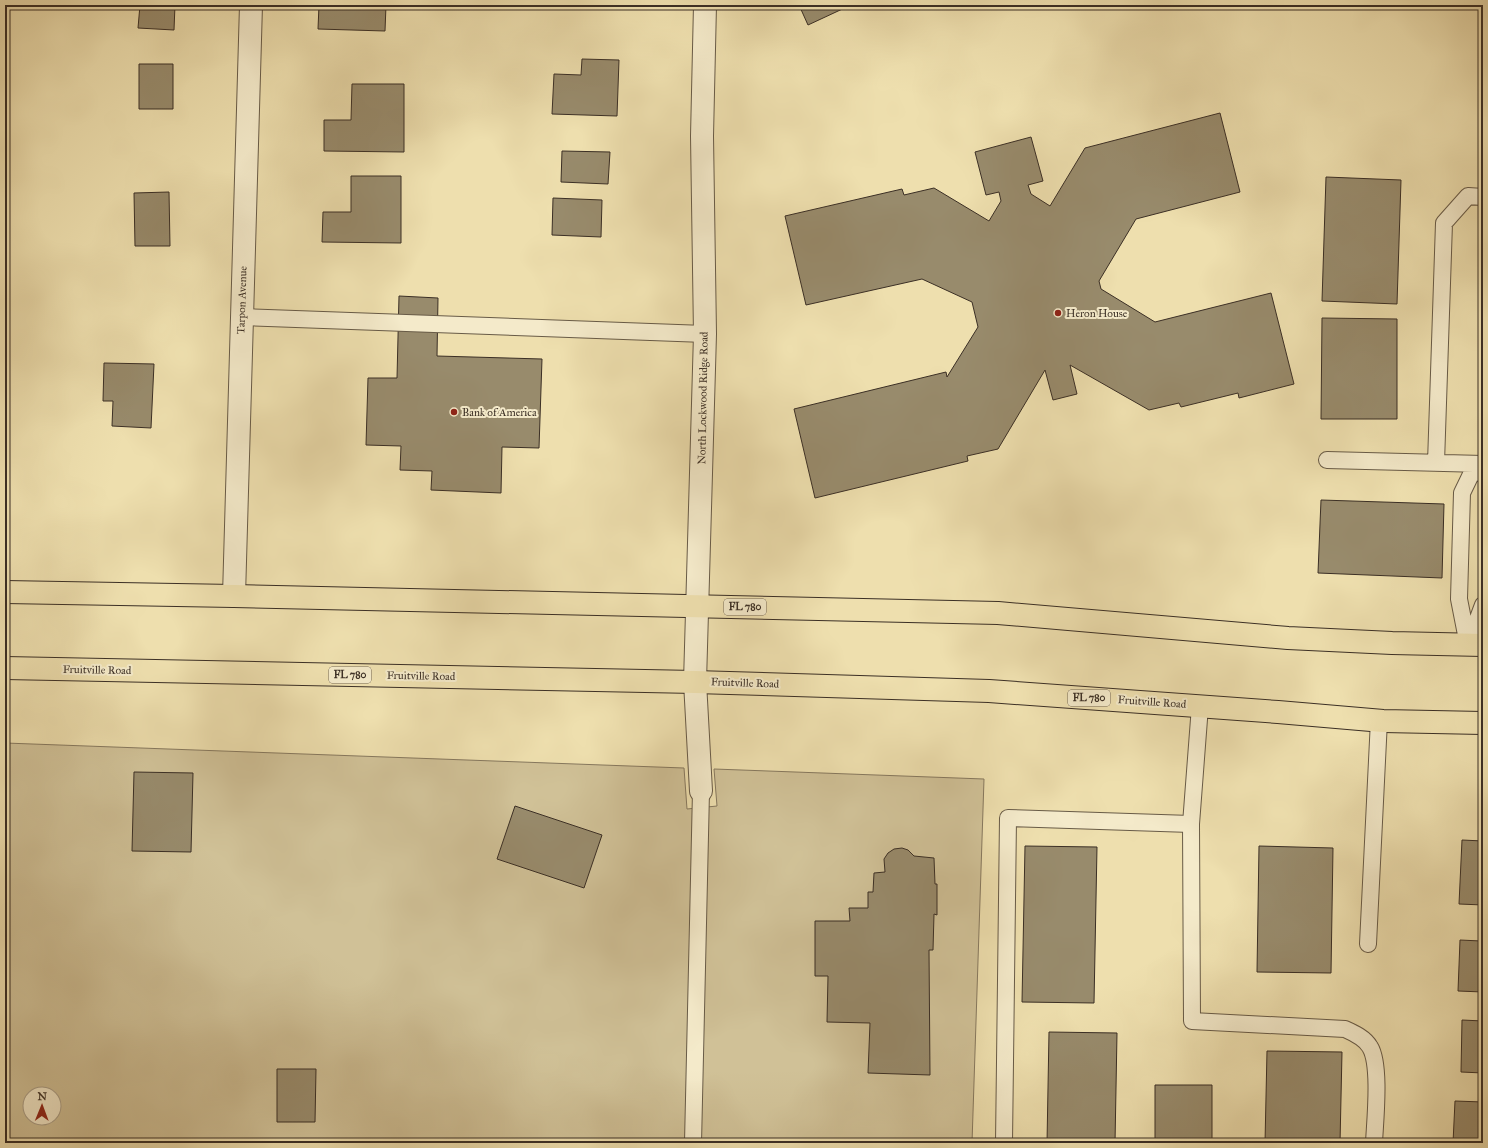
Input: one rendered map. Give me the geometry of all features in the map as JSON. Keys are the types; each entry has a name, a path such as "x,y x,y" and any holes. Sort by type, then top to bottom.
{"main road":[{"name":"FL 780","path":"5,592 998,613 1288,638 1476,645"},
{"name":"Fruitville Road","path":"5,668 695,682 989,691 1379,720 1483,723"}],"street":[{"name":"Tarpon Avenue","path":"234,596 251,5"},
{"name":"North Lockwood Ridge Road","path":"701,791 695,682 705,334 702,136 705,5"}],"lane":[{"path":"1436,463 1444,223 1468,196 1483,197"},
{"path":"242,317 705,334"},
{"path":"1326,460 1436,463 1480,468 1462,493 1459,599 1476,645"},
{"path":"1476,645 1483,606"},
{"path":"1200,706 1191,824 1192,1021 1345,1029 1355,1033 1370,1047 1376,1070 1374,1143"},
{"path":"1368,944 1379,720"},
{"path":"693,1143 701,791"},
{"path":"1004,1143 1008,818 1191,824"}],"shaded area":[{"path":"5,743 684,768 687,809 717,806 714,769 984,779 972,1143 5,1143"}],"building":[{"path":"140,5 175,5 174,30 138,28"},
{"path":"319,5 386,5 385,31 318,29"},
{"path":"799,5 851,5 808,25"},
{"path":"979,5 1042,5 1042,6 979,7"},
{"path":"582,59 619,60 617,116 552,114 554,74 581,75"},
{"path":"139,64 173,64 173,109 139,109"},
{"path":"352,84 404,84 404,152 324,151 324,120 351,120"},
{"name":"Heron House","path":"1220,113 1240,192 1136,219 1099,281 1101,289 1155,322 1271,293 1294,384 1239,398 1238,393 1181,407 1179,403 1149,410 1070,365 1077,394 1053,400 1045,370 998,449 967,456 968,461 815,498 794,409 946,372 947,377 978,327 972,302 922,279 806,305 785,216 902,189 904,195 934,188 989,221 1001,201 999,192 986,195 975,152 1031,137 1043,181 1028,185 1031,194 1050,206 1085,148"},
{"path":"562,151 610,152 608,184 561,182"},
{"path":"351,176 401,176 401,243 322,242 323,212 351,212"},
{"path":"1326,177 1401,180 1397,304 1322,301"},
{"path":"169,192 170,246 135,246 134,193"},
{"path":"553,198 602,200 601,237 552,235"},
{"name":"Bank of America","path":"399,296 438,298 437,356 542,359 539,448 502,447 501,493 431,490 432,471 400,470 401,446 366,445 368,378 397,378"},
{"path":"1322,318 1397,319 1397,419 1321,419"},
{"path":"104,363 154,364 151,428 112,426 113,401 103,401"},
{"path":"1321,500 1444,504 1442,578 1318,573"},
{"path":"134,772 193,773 191,852 132,851"},
{"path":"515,806 602,835 584,888 497,859"},
{"path":"1462,840 1483,841 1483,905 1459,904"},
{"path":"1025,846 1097,847 1094,1003 1022,1002"},
{"path":"1259,846 1333,848 1331,973 1257,972"},
{"path":"902,848 908,850 914,856 934,858 935,884 937,884 937,915 934,914 933,950 929,950 930,1075 868,1073 870,1023 827,1022 828,976 815,976 815,921 850,921 849,908 868,908 868,892 873,892 874,873 885,872 884,859 888,853 894,849"},
{"path":"1481,925 1483,925 1483,992 1458,991 1460,940 1481,941"},
{"path":"1462,1020 1483,1021 1483,1073 1461,1072"},
{"path":"1049,1032 1117,1033 1115,1143 1047,1143"},
{"path":"1267,1051 1342,1052 1340,1143 1265,1143"},
{"path":"277,1069 316,1069 315,1122 277,1122"},
{"path":"1155,1085 1212,1085 1212,1143 1155,1143"},
{"path":"1455,1101 1483,1102 1483,1143 1453,1143"}],"place":[{"name":"Heron House","path":"1058,313"},
{"name":"Bank of America","path":"454,412"}]}
